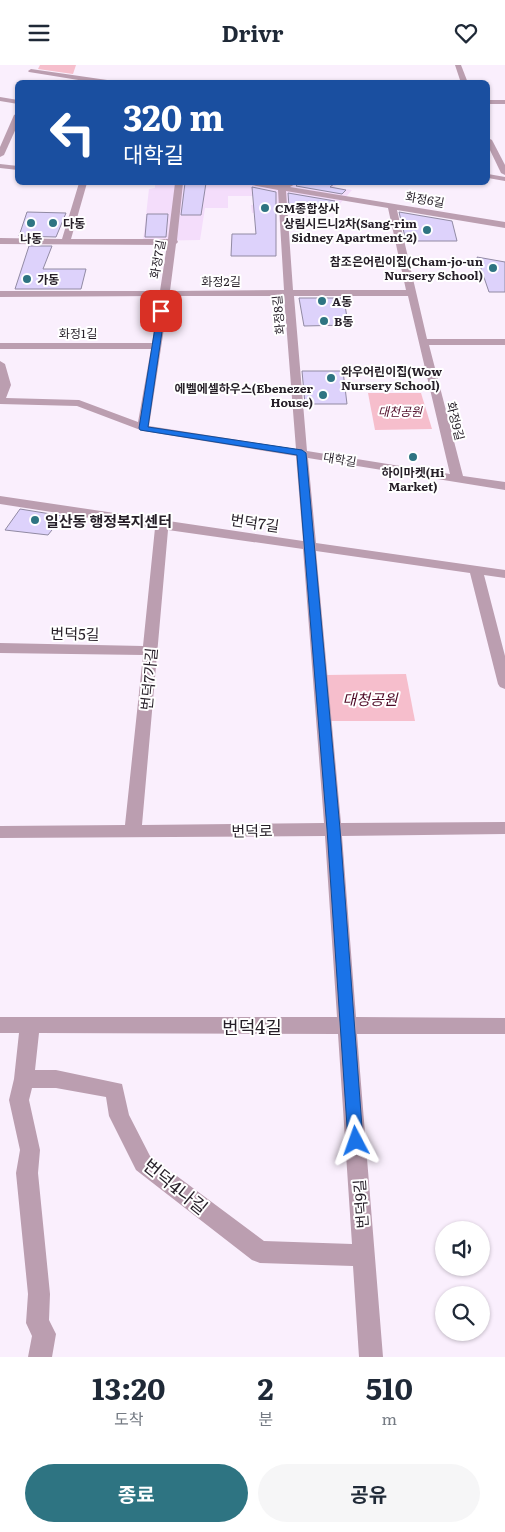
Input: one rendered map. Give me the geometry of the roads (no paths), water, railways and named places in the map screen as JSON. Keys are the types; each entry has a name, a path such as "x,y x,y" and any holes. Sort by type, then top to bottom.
{"street":[{"path":"458,65 464,80"},
{"path":"31,71 78,74 102,80"},
{"path":"0,99 15,101"},
{"path":"490,102 505,102"},
{"path":"0,155 15,122"},
{"path":"490,144 505,173"},
{"path":"0,165 15,168"},
{"path":"490,176 505,179"},
{"path":"66,241 82,185"},
{"name":"화정7길","path":"143,428 174,242 179,185"},
{"name":"화정6길","path":"267,185 505,225"},
{"path":"282,187 288,185"},
{"name":"화정8길","path":"282,187 282,213 302,453"},
{"name":"화정9길","path":"392,206 423,342 457,477"},
{"path":"0,241 174,242"},
{"name":"화정2길","path":"0,293 412,293"},
{"path":"423,342 505,342"},
{"name":"화정1길","path":"0,346 156,346"},
{"path":"0,364 6,385 0,401"},
{"name":"대학길","path":"0,401 79,403 143,428 505,486"},
{"name":"번덕9길","path":"302,453 334,829 371,1357"},
{"name":"번덕7길","path":"0,500 505,574"},
{"name":"번덕7가길","path":"133,832 162,525"},
{"path":"476,570 505,684"},
{"name":"번덕5길","path":"0,648 150,651"},
{"name":"번덕로","path":"0,832 505,828"},
{"name":"번덕4길","path":"0,1025 505,1026"},
{"path":"30,1025 24,1079 19,1100 30,1150 27,1173 39,1294 37,1323 44,1333 40,1357"},
{"name":"번덕4나길","path":"24,1079 56,1079 114,1090 119,1116 142,1163 260,1251 364,1255"}],"place":[{"name":"CM종합상사","path":"265,208"},
{"name":"나동","path":"31,223"},
{"name":"다동","path":"53,223"},
{"name":"상림시드니2차(Sang-rim Sidney Apartment-2)","path":"427,230"},
{"name":"참조은어린이집(Cham-jo-un Nursery School)","path":"493,268"},
{"name":"가동","path":"27,279"},
{"name":"A동","path":"322,301"},
{"name":"B동","path":"324,321"},
{"name":"와우어린이집(Wow Nursery School)","path":"331,378"},
{"name":"에벨에셀하우스(Ebenezer House)","path":"323,395"},
{"name":"하이마켓(Hi Market)","path":"413,457"},
{"name":"일산동 행정복지센터","path":"35,520"}],"park label":[{"name":"대천공원","path":"400,411"},
{"name":"대청공원","path":"370,698"}]}
